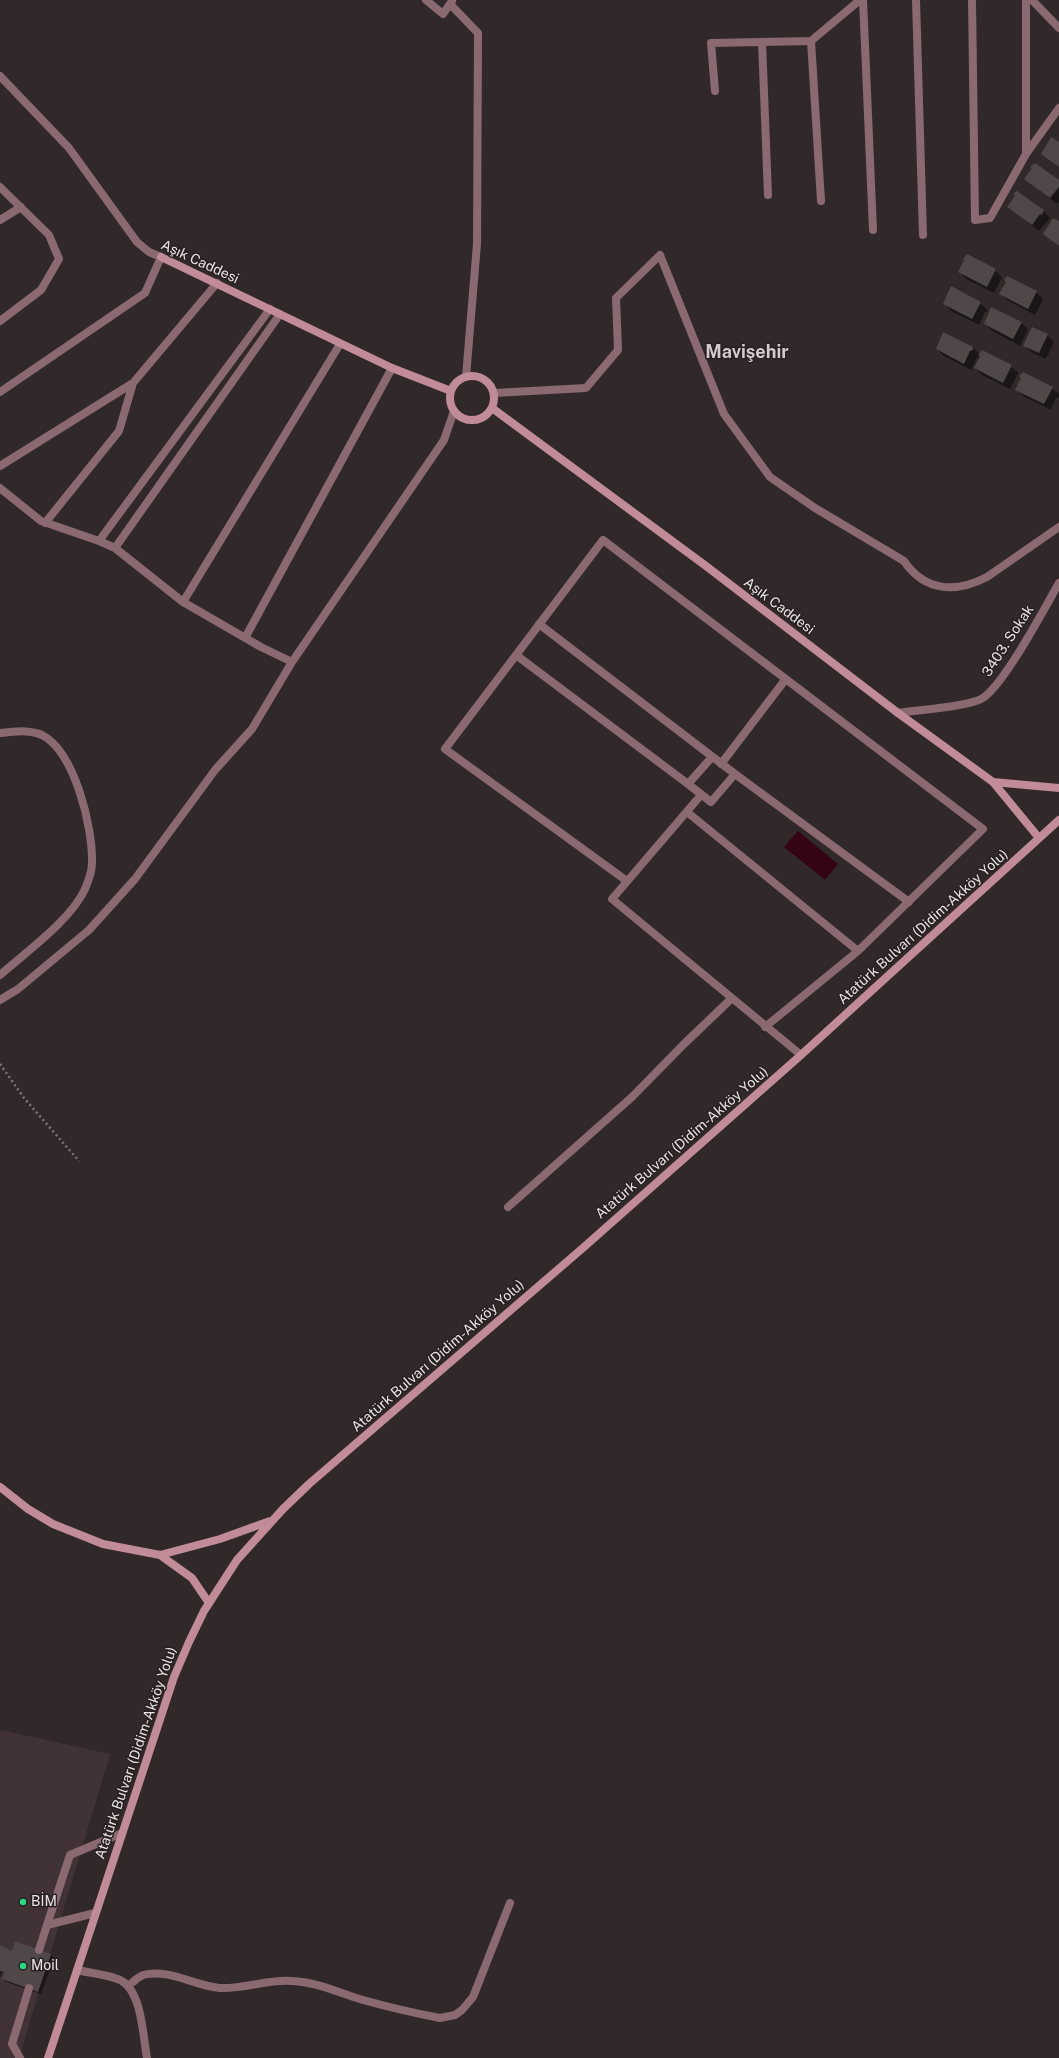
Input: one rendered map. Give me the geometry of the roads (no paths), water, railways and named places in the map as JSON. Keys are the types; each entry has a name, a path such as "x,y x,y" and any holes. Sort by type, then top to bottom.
{"main road":[{"name":"Aşık Caddesi","path":"161,257 340,344 392,368 451,391"},
{"path":"466,376 480,377 485,380 494,393 492,408 487,414 474,420 466,419 454,411 451,404 451,391 454,384 466,376"},
{"name":"Aşık Caddesi","path":"492,408 706,566 898,713 993,782 1040,838"},
{"path":"993,782 1059,788"},
{"name":"Atatürk Bulvarı (Didim-Akköy Yolu)","path":"48,2058 174,1677 189,1642 209,1603 237,1560 272,1520 309,1484 584,1247 800,1055 1059,820"},
{"path":"0,1487 28,1509 53,1524 103,1544 160,1555 192,1578 209,1603"},
{"path":"160,1555 220,1540 272,1520"}],"street":[{"path":"426,0 443,14 451,2 478,33 477,244 466,376"},
{"path":"715,91 711,42 812,41 860,0"},
{"path":"863,0 874,230"},
{"path":"916,0 923,235"},
{"path":"972,0 975,220 990,218 1026,154 1059,108"},
{"path":"1026,0 1026,154"},
{"path":"1032,0 1059,28"},
{"path":"812,41 821,201"},
{"path":"762,42 768,194"},
{"name":"Aşık Caddesi","path":"0,76 69,148 137,242 149,252 161,257"},
{"path":"0,187 49,234 59,259 41,290 0,322"},
{"path":"0,220 21,207"},
{"path":"494,393 586,388 618,350 616,298 660,255 724,414 770,477 815,508 904,561 909,569 922,580 953,588 975,583 986,577 1059,527"},
{"path":"0,392 145,293 161,257"},
{"path":"0,466 133,383 217,283"},
{"path":"99,541 270,309"},
{"path":"114,548 280,314"},
{"path":"183,602 340,344"},
{"path":"245,638 392,368"},
{"path":"45,523 119,431 133,383"},
{"path":"0,1000 18,989 89,930 135,879 215,770 252,729 292,662 444,440 454,411"},
{"path":"0,488 45,523 99,541 114,548 183,602 245,638 292,662"},
{"path":"628,881 445,749 603,540 785,680 983,829 858,951 765,1028"},
{"name":"3403. Sokak","path":"898,713 975,701 987,695 1007,671 1059,583"},
{"path":"540,624 721,764 909,902"},
{"path":"516,654 711,802 735,774"},
{"path":"721,764 785,680"},
{"path":"0,733 31,731 52,742 65,756 88,819 92,864 84,890 72,910 0,976"},
{"path":"688,784 712,757"},
{"path":"701,795 612,899 765,1028 800,1055"},
{"path":"687,812 858,951"},
{"path":"508,1207 632,1097 731,999"},
{"path":"39,1950 70,1855 122,1833"},
{"path":"128,1986 142,1975 174,1977 196,1984 220,1988 240,1987 276,1981 292,1981 323,1986 393,2008 440,2018 447,2017 462,2010 473,1997 510,1903"},
{"path":"47,1925 95,1913"},
{"path":"77,1970 121,1980 128,1986 136,2000 148,2058"},
{"path":"20,2058 12,2044 29,1988"}],"place":[{"name":"BİM","path":"23,1902"},
{"name":"Moil","path":"23,1966"}],"district":[{"name":"Mavişehir","path":"747,352"}]}
